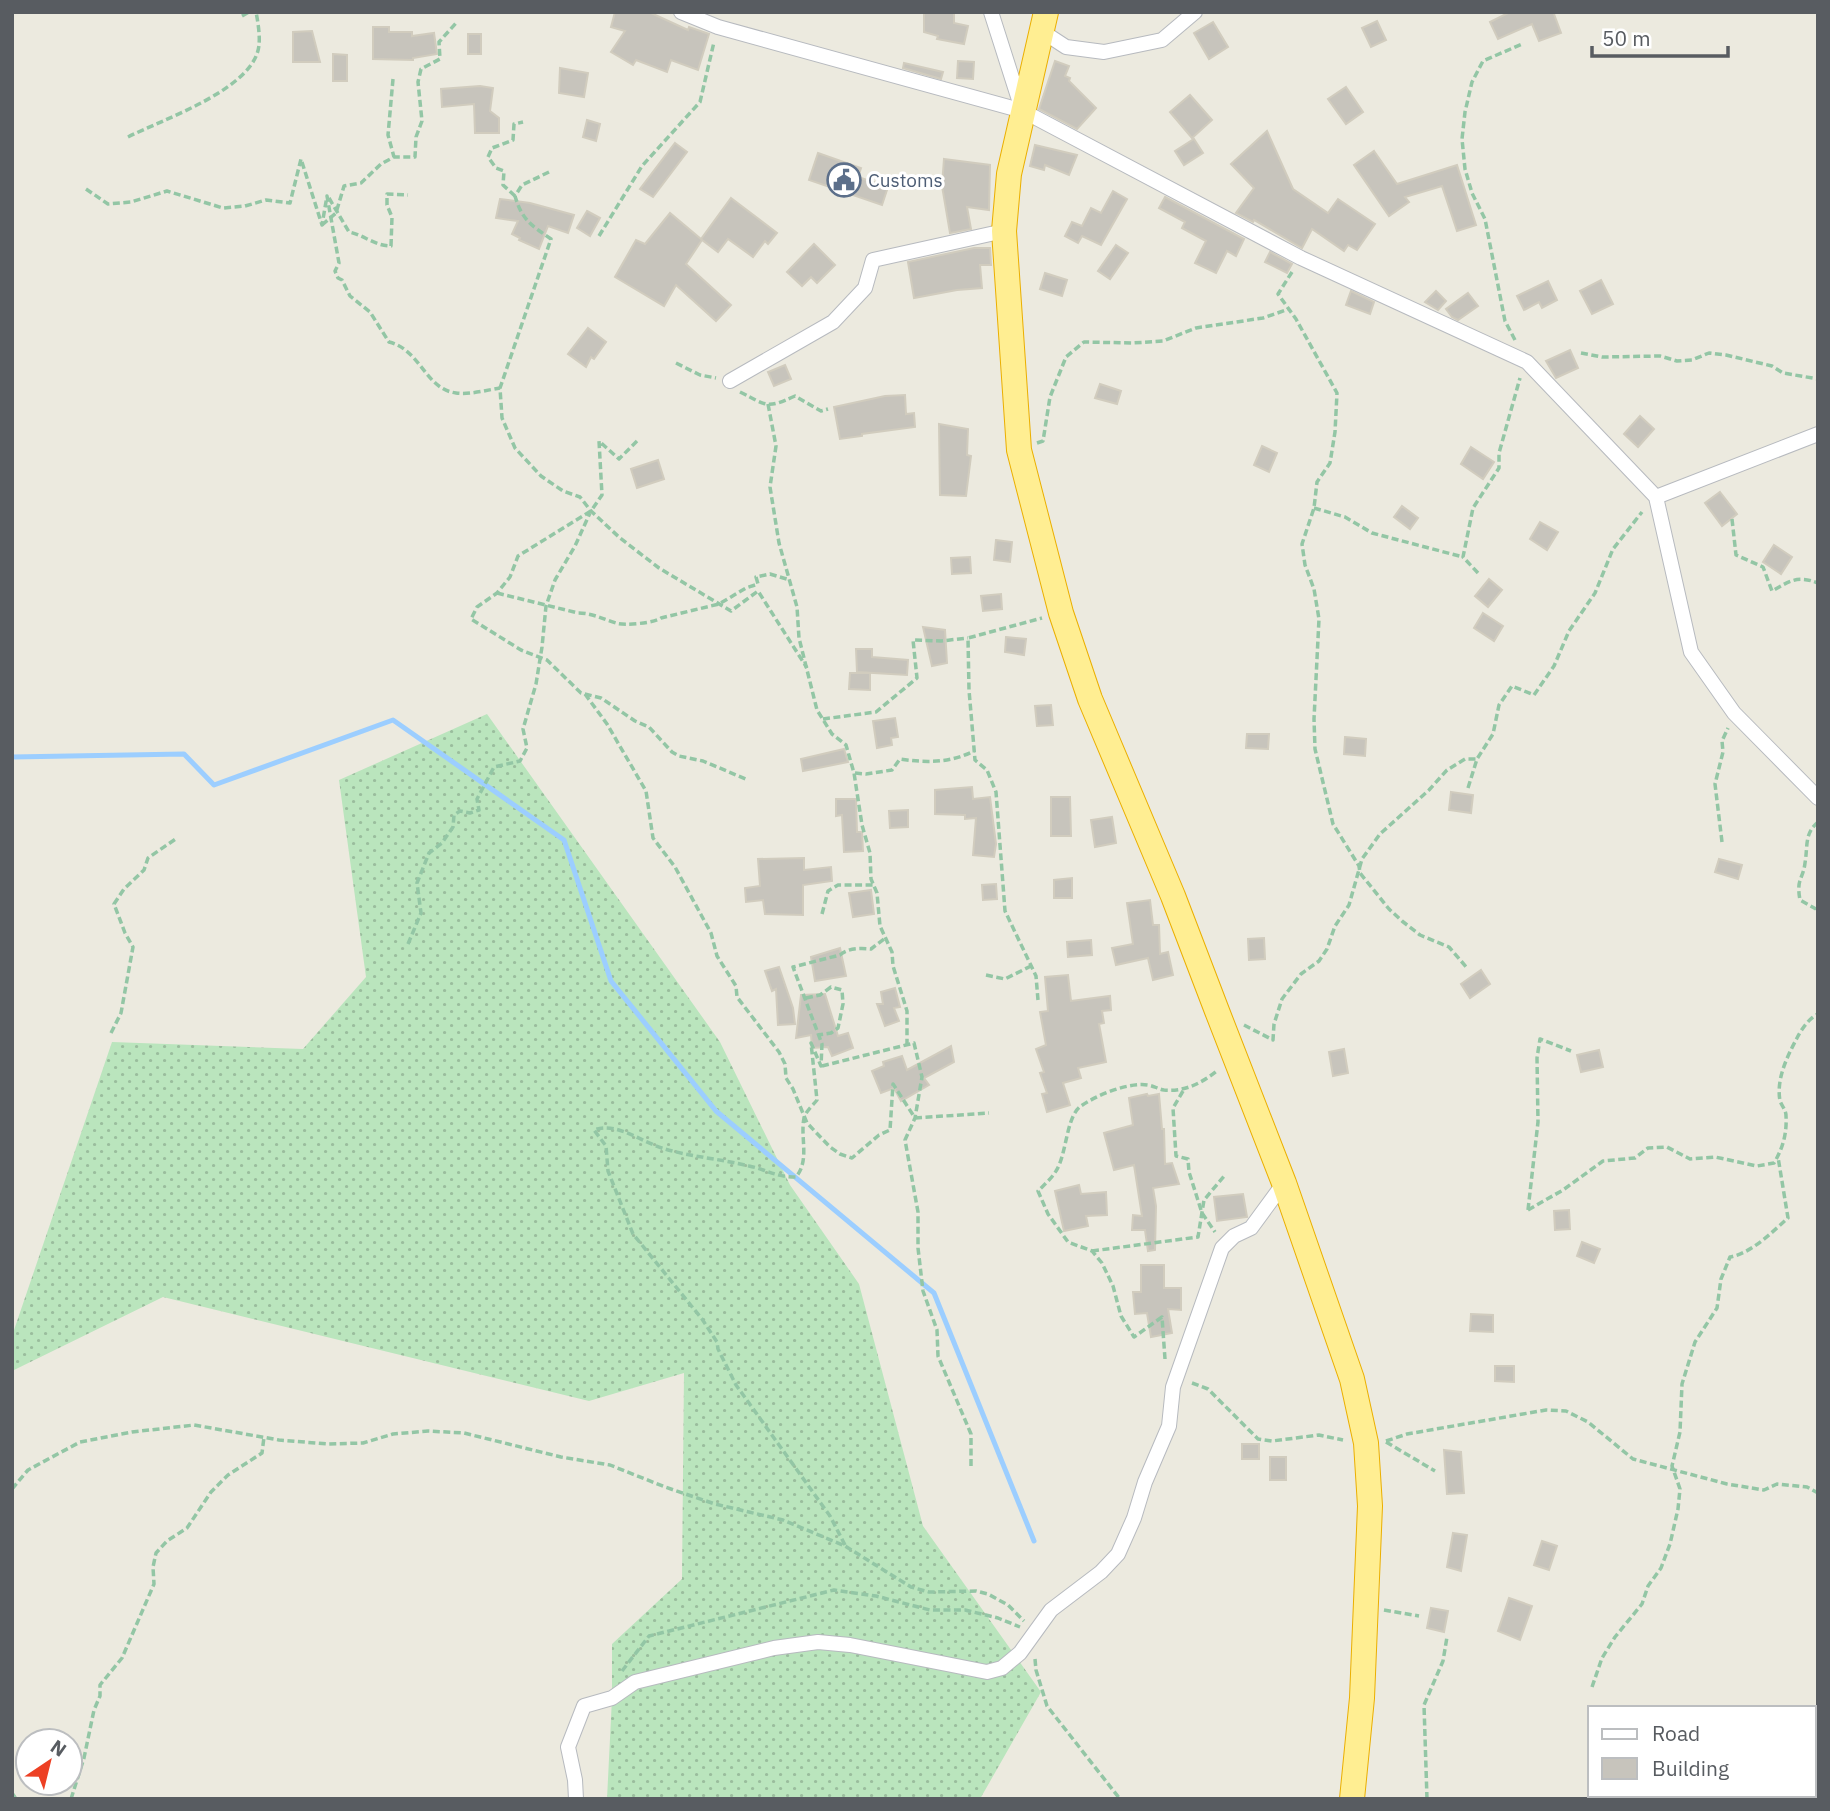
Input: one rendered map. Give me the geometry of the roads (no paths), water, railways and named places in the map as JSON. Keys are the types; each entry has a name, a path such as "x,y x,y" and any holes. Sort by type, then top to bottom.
{"highway":[{"path":"1043,21 1009,174 1004,231 1019,450 1061,613 1090,699 1173,896 1284,1183 1352,1378 1366,1443 1370,1506 1362,1698 1352,1799"}],"street":[{"path":"991,12 1023,111"},
{"path":"1043,21 1066,47 1104,52 1161,40 1195,12"},
{"path":"686,13 718,27 1023,111 1301,258 1527,362 1656,497 1691,652 1734,713 1818,798"},
{"path":"730,382 832,322 865,288 873,260 1004,231"},
{"path":"1656,497 1818,434"},
{"path":"576,1799 568,1747 584,1706 612,1698 635,1682 774,1648 818,1642 850,1645 987,1672 1002,1668 1011,1661 1020,1653 1051,1610 1101,1572 1118,1554 1169,1426 1173,1387 1222,1248 1234,1236 1251,1228 1284,1183"}],"waterway":[{"path":"12,757 184,754 214,785 393,720 564,840 611,981 716,1111 934,1293 1034,1541"}],"place":[{"name":"Customs","path":"844,180"}]}
